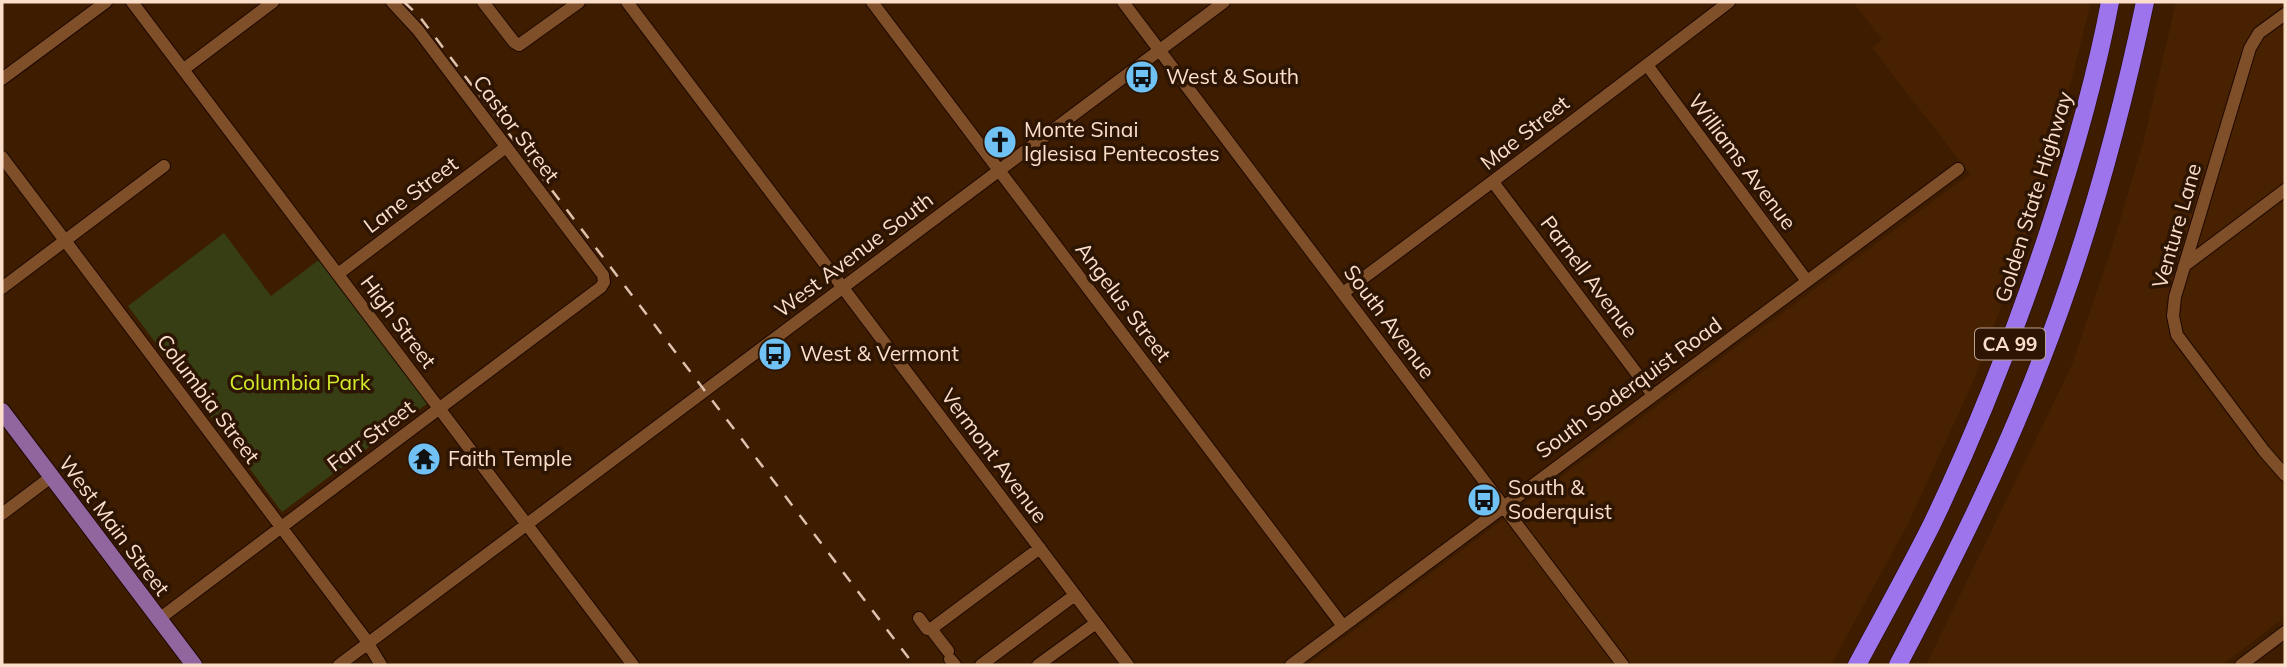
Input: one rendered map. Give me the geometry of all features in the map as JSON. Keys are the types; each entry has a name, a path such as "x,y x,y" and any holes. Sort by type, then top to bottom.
{"highway":[{"name":"Golden State Highway","path":"1857,665 1942,502 2021,316 2068,172 2098,64 2110,2"},
{"name":"CA 99","path":"1898,665 1980,504 2041,361 2068,288 2103,177 2146,2"}],"main road":[{"name":"West Main Street","path":"2,411 194,665"}],"street":[{"path":"2,79 106,2"},
{"name":"High Street","path":"132,2 633,665"},
{"path":"184,69 273,2"},
{"name":"Castor Street","path":"392,2 414,25 603,275 604,282"},
{"path":"483,2 513,42 519,45 579,2"},
{"name":"Vermont Avenue","path":"627,2 1128,665"},
{"name":"Angelus Street","path":"872,2 1343,626"},
{"name":"South Avenue","path":"1123,2 1623,665"},
{"name":"West Avenue South","path":"339,665 1224,2"},
{"name":"Mae Street","path":"1343,293 1729,2"},
{"name":"Venture Lane","path":"2285,13 2259,33 2250,48 2175,297 2173,316 2177,335 2264,452 2285,475"},
{"name":"Williams Avenue","path":"1647,65 1807,281"},
{"name":"Lane Street","path":"338,274 506,148"},
{"name":"Columbia Street","path":"2,157 281,527 381,665"},
{"path":"2,288 164,166"},
{"name":"South Soderquist Road","path":"1291,665 1958,169"},
{"name":"Parnell Avenue","path":"1493,182 1653,394"},
{"path":"2184,266 2285,190"},
{"name":"Farr Street","path":"159,619 601,287 604,282"},
{"path":"2,514 51,477"},
{"path":"931,629 1040,548"},
{"path":"981,665 1075,595"},
{"path":"919,618 927,629 931,629 951,658"},
{"path":"1038,665 1096,623"},
{"path":"2241,665 2285,632"}],"shaded area":[{"path":"1853,2 2091,2 2024,245 1972,384 1907,526 1831,665 1307,665 1970,174 1872,48 1882,40"},
{"path":"2176,2 2285,2 2285,617 2222,665 1926,665 2071,367 2112,247 2144,139"}],"green space":[{"name":"Columbia Park","path":"224,233 271,296 320,259 428,403 282,512 128,306"}],"railway":[{"path":"404,2 419,16 914,665"}],"place":[{"name":"West & South","path":"1142,77"},
{"name":"Monte Sinai Iglesisa Pentecostes","path":"1000,142"},
{"name":"West & Vermont","path":"775,354"},
{"name":"Faith Temple","path":"424,459"},
{"name":"South & Soderquist","path":"1484,500"}]}
